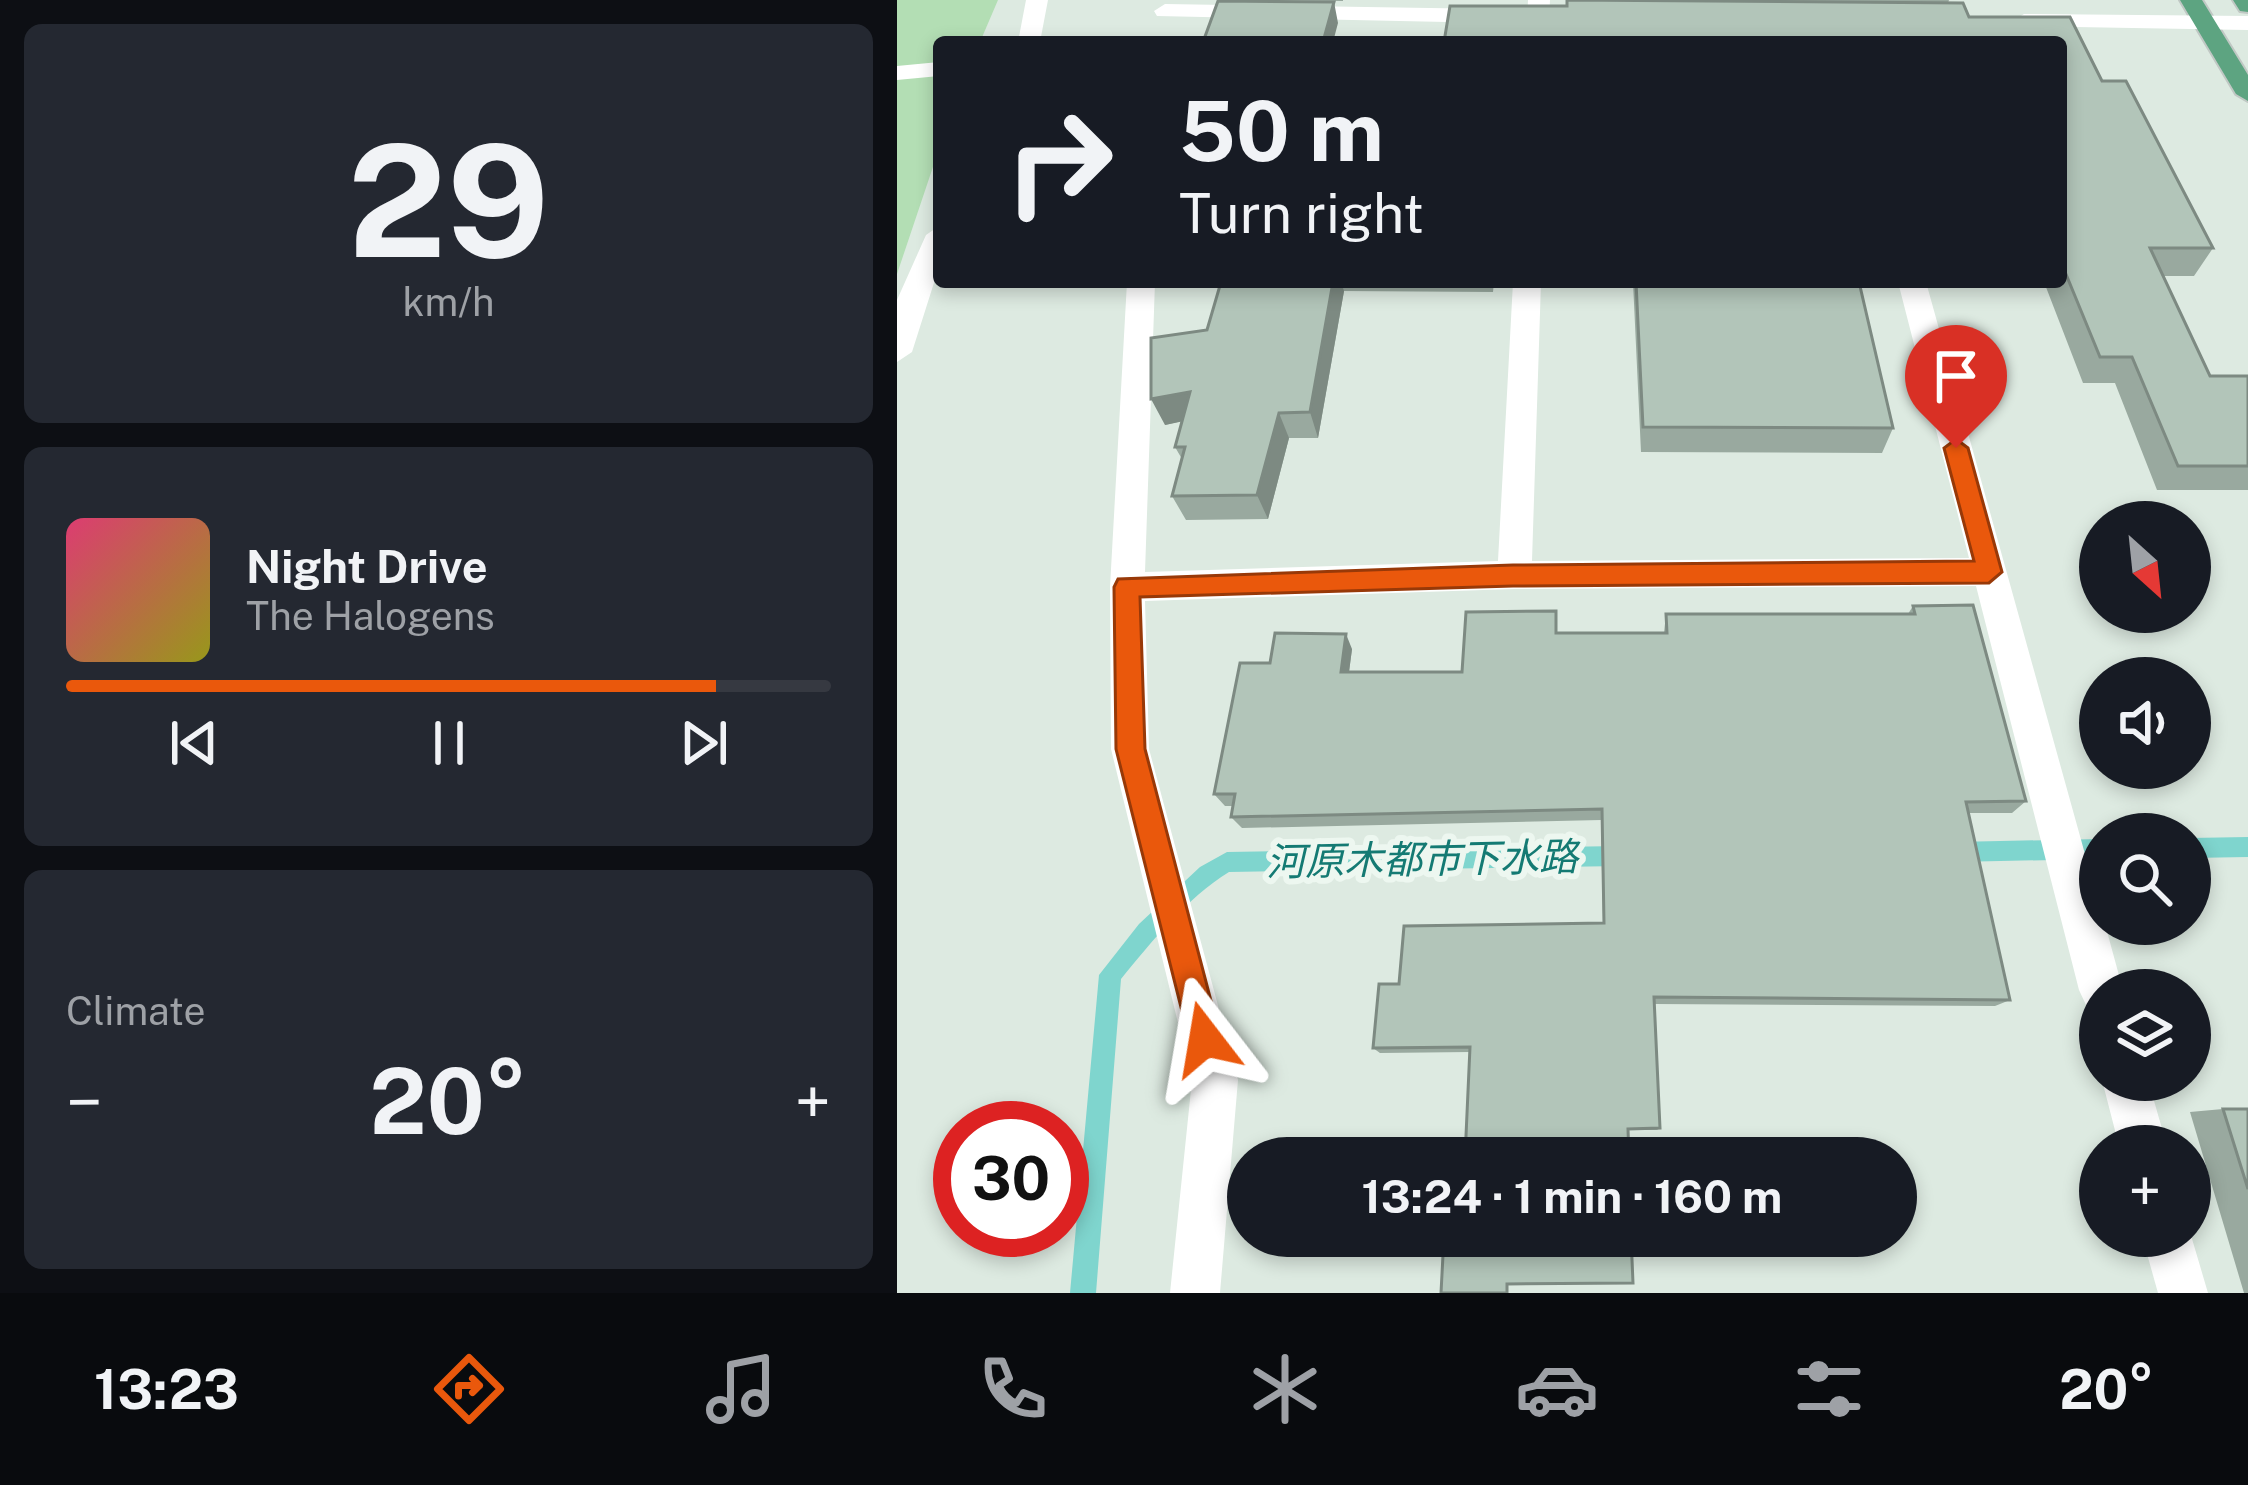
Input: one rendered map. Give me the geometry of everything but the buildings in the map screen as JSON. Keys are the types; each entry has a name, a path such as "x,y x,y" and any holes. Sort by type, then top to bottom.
{"main road":[{"path":"2191,0 2248,94"}],"street":[{"path":"1029,36 1037,0"},
{"path":"1161,36 1166,5 1546,11"},
{"path":"2009,21 2248,23"},
{"path":"897,73 933,70"},
{"path":"897,352 909,305 933,249"},
{"path":"1141,288 1127,587 1130,749 1215,1080 1195,1293"},
{"path":"1513,575 1527,288"},
{"path":"1914,288 2095,969"},
{"path":"1127,587 1513,575 1989,572"},
{"path":"2173,1257 2183,1293"}],"green space":[{"path":"897,0 998,0 983,36 933,36 933,167 897,274"}],"waterway":[{"name":"河原木都市下水路","path":"2211,848 2248,847"},
{"name":"河原木都市下水路","path":"1955,852 2079,849"},
{"name":"河原木都市下水路","path":"1083,1293 1110,975 1146,931 1207,874 1227,862 1621,856"}],"route":[{"path":"1205,1039 1130,749 1127,587 1513,575 1989,572 1956,448"}]}
